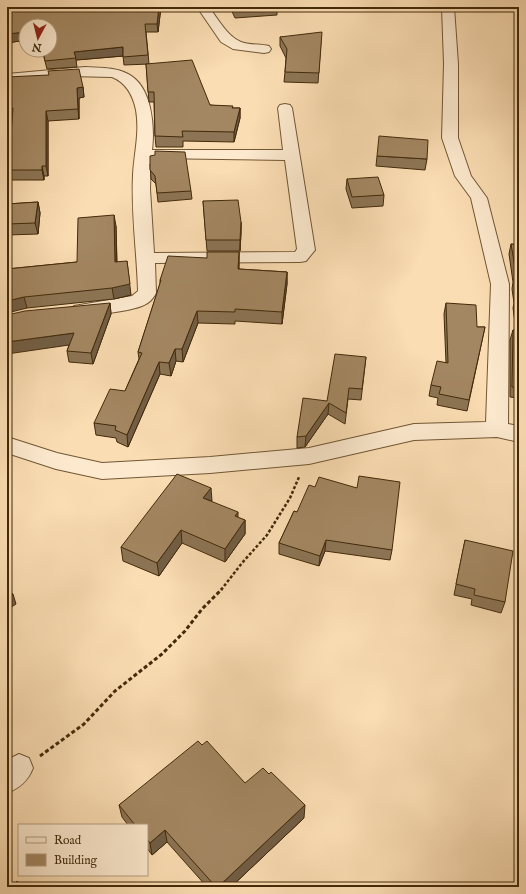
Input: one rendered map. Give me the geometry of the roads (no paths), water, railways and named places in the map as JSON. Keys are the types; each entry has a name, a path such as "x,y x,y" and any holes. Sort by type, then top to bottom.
{"street":[{"path":"203,7 226,40 238,46 264,49"},
{"path":"448,7 451,64 450,138 463,176 479,198 500,284 497,430"},
{"path":"7,78 97,71 114,72 124,77 135,88 142,107 145,122 144,153 141,173 148,292 138,301 114,306 67,311"},
{"path":"146,258 300,257 306,250 285,108"},
{"path":"144,153 292,155"},
{"path":"7,445 56,460 102,471 210,466 308,456 414,432 497,430 519,434"}]}
